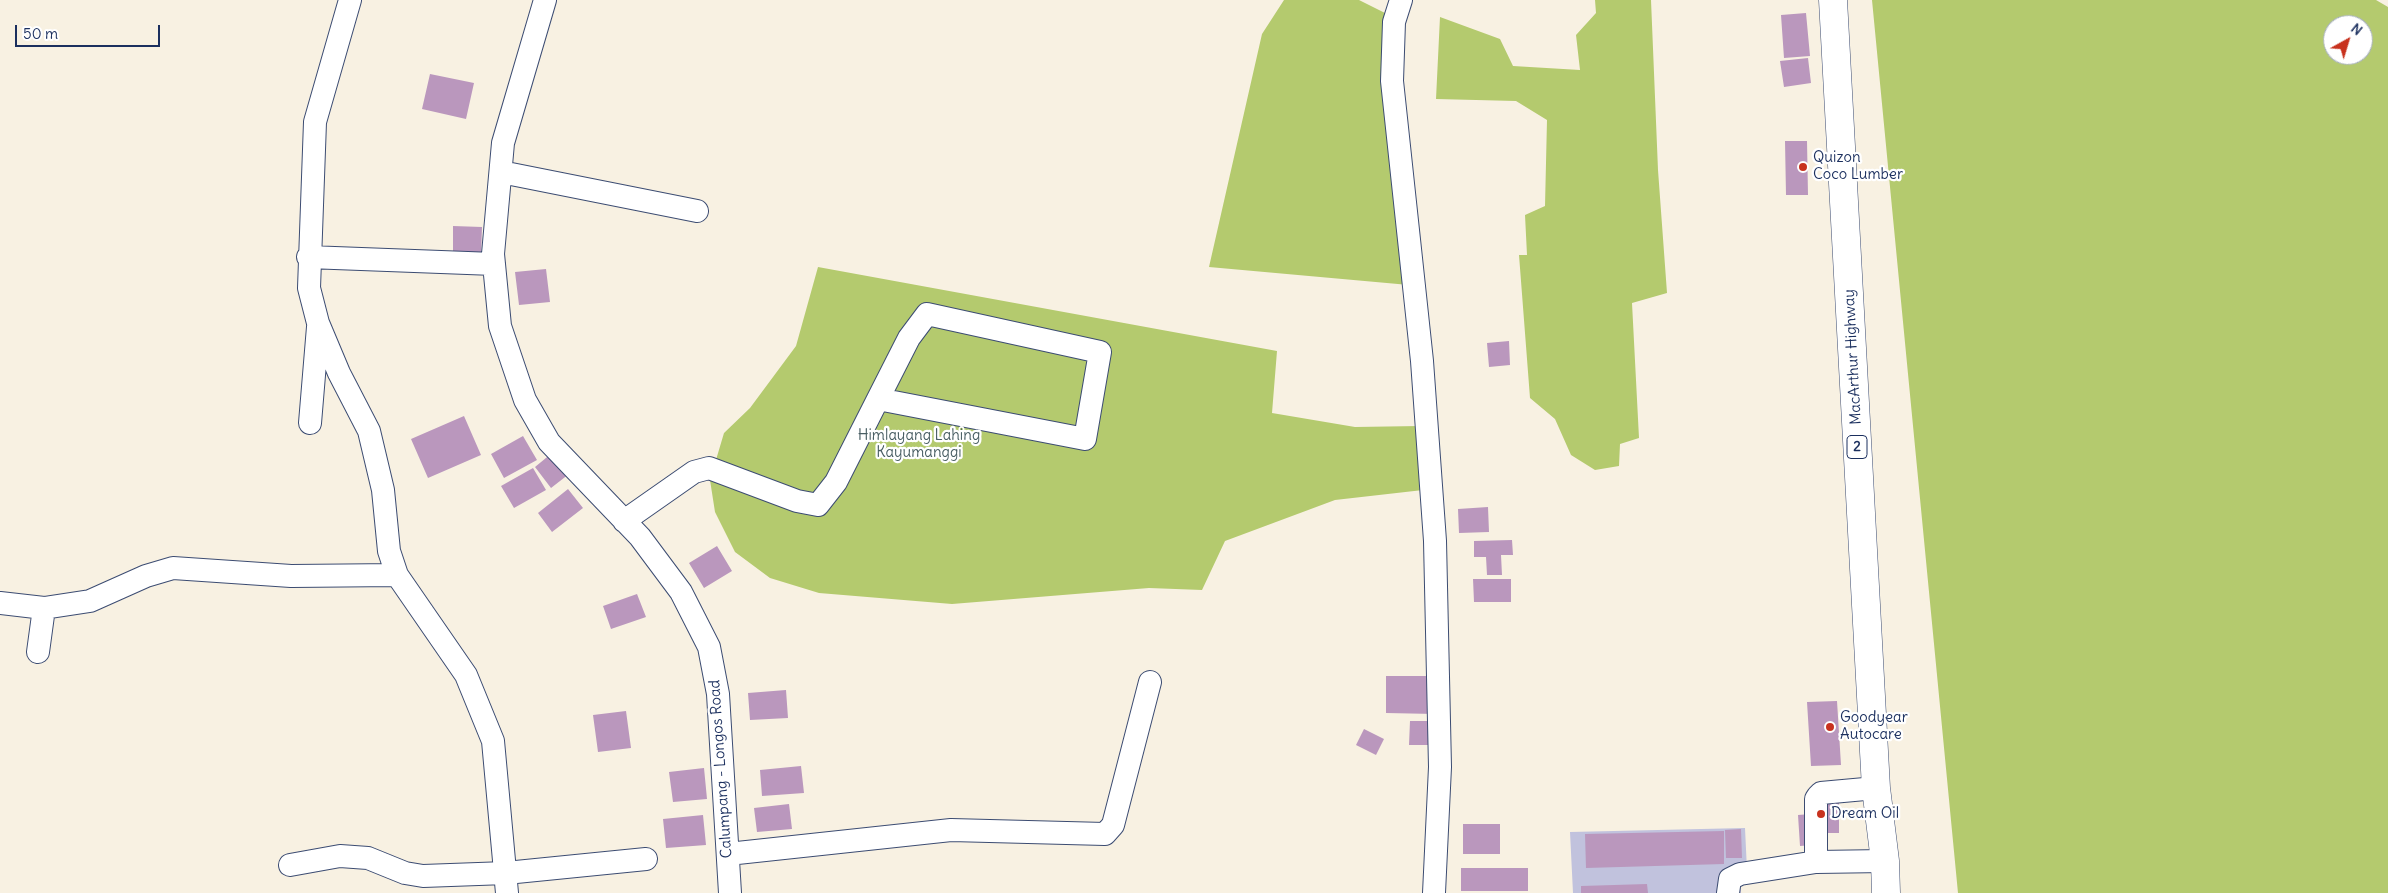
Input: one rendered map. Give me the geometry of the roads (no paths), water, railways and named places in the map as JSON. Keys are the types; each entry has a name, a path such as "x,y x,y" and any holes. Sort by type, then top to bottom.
{"highway":[{"name":"MacArthur Highway","path":"1834,0 1876,788 1885,861 1886,893"}],"street":[{"path":"350,0 315,122 308,257 309,288 318,323 339,373 369,432 383,490 389,551 397,575 466,675 493,741 506,883"},
{"name":"Calumpang - Longos Road","path":"545,0 503,143 494,264 500,326 525,400 549,442 640,537 681,592 709,647 718,694 730,893"},
{"path":"1401,0 1394,22 1392,81 1422,361 1435,541 1440,767 1434,893"},
{"path":"501,172 697,211"},
{"path":"308,257 494,264"},
{"path":"624,521 694,472 709,468 797,501 818,505 836,482 878,399 909,338 927,314 1100,352 1085,439 878,399"},
{"path":"310,423 318,323"},
{"path":"0,603 44,608 90,601 146,576 173,568 291,576 397,575"},
{"path":"38,652 44,608"},
{"path":"728,854 952,830 1105,834 1113,825 1150,682"},
{"path":"1816,862 1816,800 1818,796 1821,793 1876,788"},
{"path":"290,865 340,856 368,858 405,873 506,883 646,859"},
{"path":"1728,893 1730,878 1740,874 1816,862 1885,861"}],"place":[{"name":"Quizon Coco Lumber","path":"1803,167"},
{"name":"Goodyear Autocare","path":"1830,727"},
{"name":"Dream Oil","path":"1821,814"}],"park label":[{"name":"Himlayang Lahing Kayumanggi","path":"919,444"}]}
